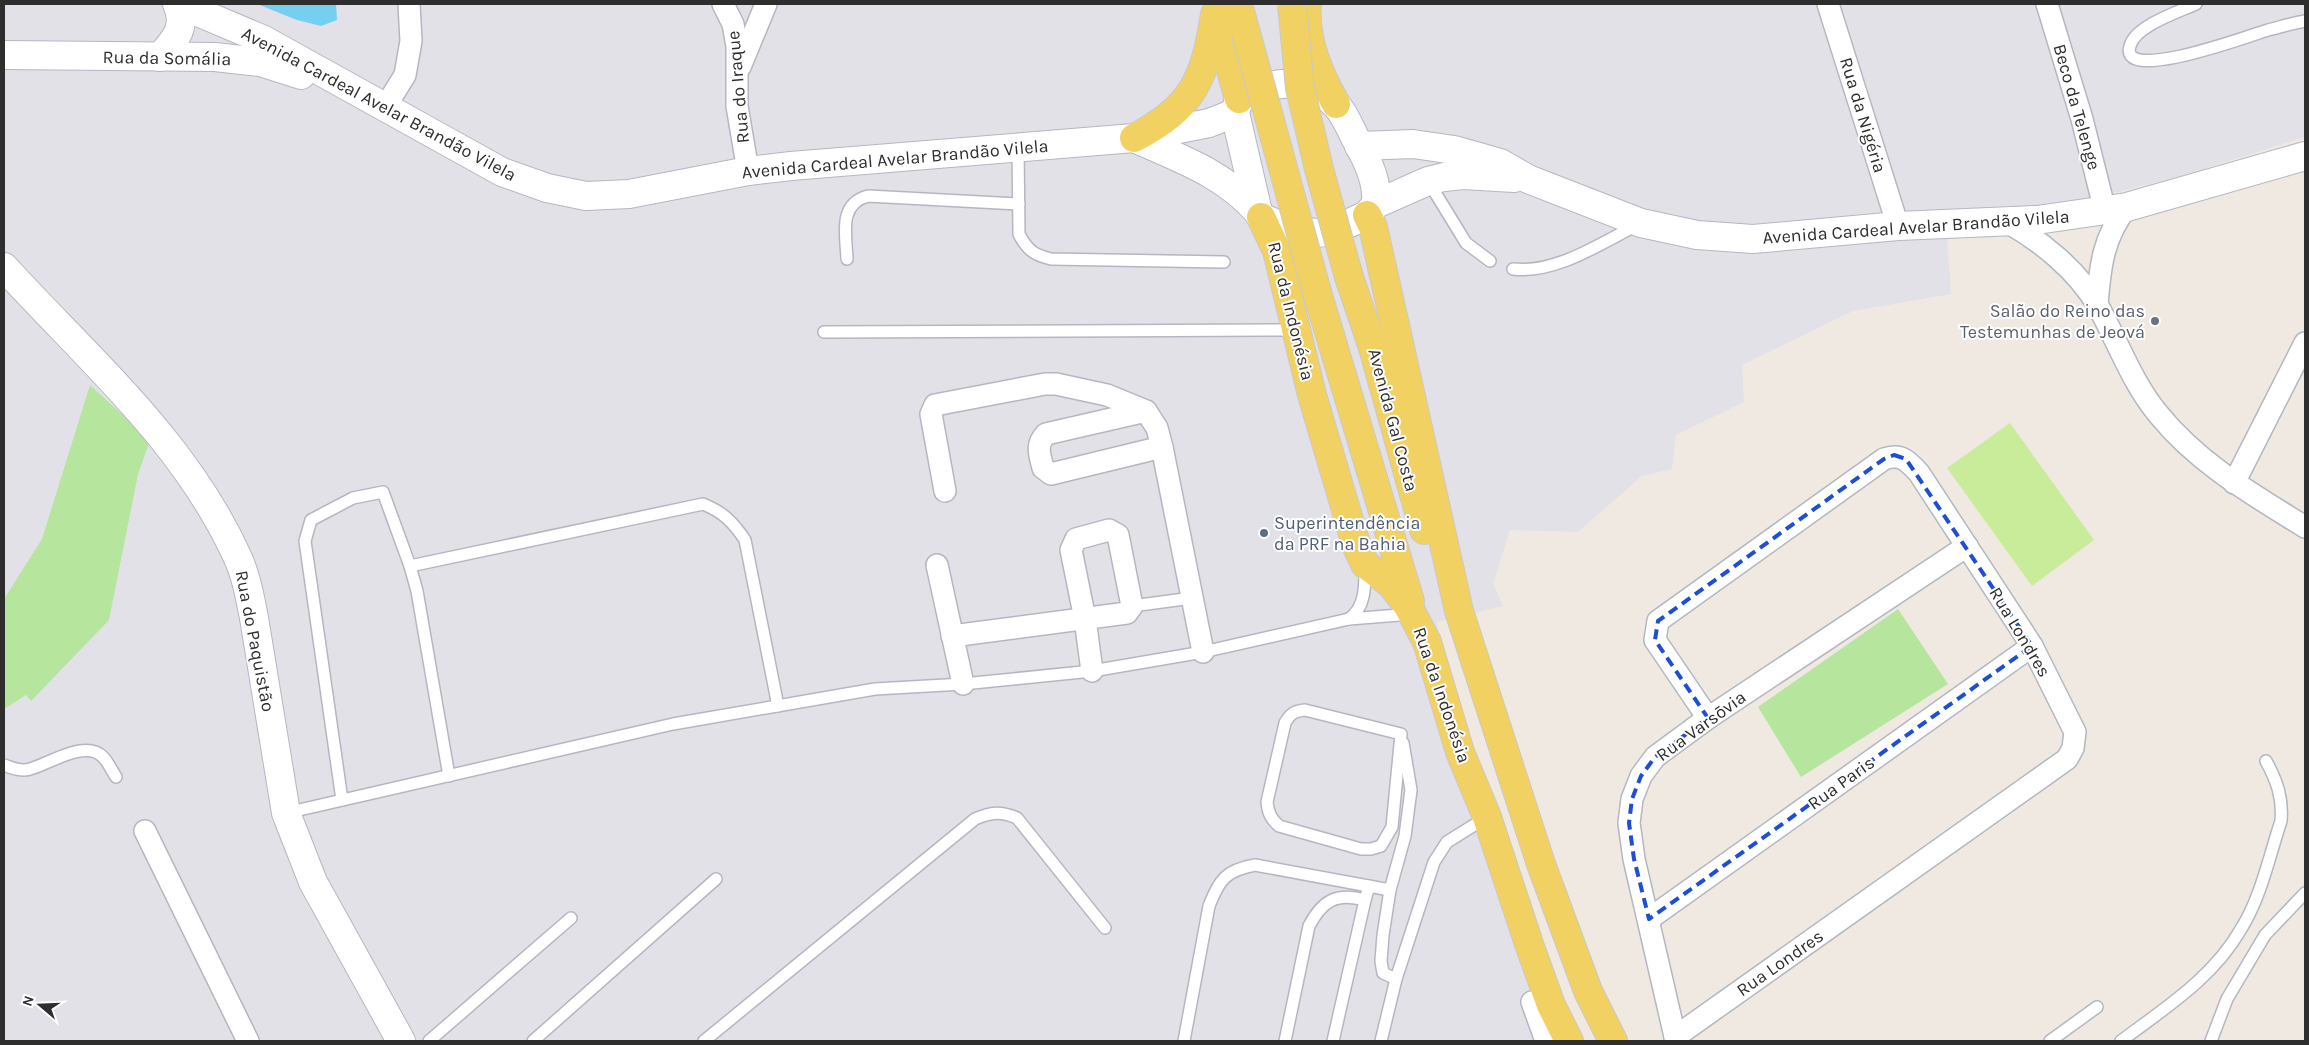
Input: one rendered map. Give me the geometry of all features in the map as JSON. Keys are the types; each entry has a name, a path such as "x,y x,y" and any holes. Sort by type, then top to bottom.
{"main road":[{"path":"160,57 178,35 181,17 178,4"},
{"name":"Avenida Cardeal Avelar Brandão Vilela","path":"178,4 264,40 384,109 502,172 547,188 586,196 629,194 748,171 791,166 1134,138 1209,123 1273,85 1295,84 1312,88 1336,104"},
{"name":"Avenida Gal Costa","path":"1297,4 1316,64 1374,178 1377,195 1372,210 1373,227 1459,611"},
{"name":"Avenida Gal Costa","path":"1297,4 1300,88 1349,277 1373,348 1430,549 1440,577 1459,611"},
{"path":"1222,7 1246,33 1317,292 1414,614"},
{"path":"1222,7 1237,106"},
{"path":"1134,138 1159,125 1174,113 1189,96 1206,64 1222,7"},
{"name":"Rua da Somália","path":"4,55 215,57 260,62 355,92"},
{"name":"Rua da Indonésia","path":"1237,106 1260,214 1277,251 1312,395 1357,547 1365,564 1391,584 1414,614 1427,642 1460,752 1487,817 1548,996 1570,1041"},
{"name":"Rua da Indonésia","path":"1134,138 1216,176 1238,191 1260,214 1288,229 1317,233 1332,231 1372,210"},
{"name":"Avenida Cardeal Avelar Brandão Vilela","path":"1359,146 1413,144 1454,150 1500,163 1528,178 1641,223 1697,235 1753,239 1898,226 2036,220 2116,209 2305,156"},
{"name":"Avenida Cardeal Avelar Brandão Vilela","path":"1372,210 1428,181 1463,175 1528,178"},
{"name":"Rua do Paquistão","path":"4,267 140,409 165,440 207,500 238,556 254,618 286,813 313,882 401,1041"},
{"path":"1459,611 1544,873 1588,991 1613,1041"}],"street":[{"path":"384,109 405,75 411,40 409,4"},
{"name":"Rua do Iraque","path":"723,4 733,24 738,71 737,106 748,171"},
{"path":"738,71 766,4"},
{"name":"Rua da Nigéria","path":"1828,4 1898,226"},
{"name":"Beco da Telenge","path":"2047,4 2082,119 2116,209"},
{"path":"2097,304 2099,274 2105,248 2114,223 2116,209"},
{"path":"2007,222 2027,233 2079,280 2097,304 2134,378 2157,413 2178,438 2204,461 2234,483 2305,527"},
{"path":"2234,483 2305,343"},
{"path":"944,491 931,414 935,406 1045,384 1056,384 1107,395 1146,411 1157,428 1162,447 1203,652"},
{"path":"1146,411 1046,434 1040,440 1038,448 1043,468 1051,474 1162,447"},
{"name":"Rua Londres","path":"1676,1039 2067,759 2073,748 2076,732 2032,646 1967,546 1912,466 1906,459 1894,455 1884,459 1658,621 1655,640 1708,718"},
{"path":"952,636 1085,619 1127,613 1132,606 1118,534 1114,532 1104,531 1076,539 1071,550 1085,619 1092,671"},
{"name":"Rua Varsōvia","path":"1676,1039 1634,859 1630,823 1632,799 1641,776 1655,757 1708,718 1967,546"},
{"path":"937,565 963,684"},
{"name":"Rua Paris","path":"1649,919 2032,646"},
{"path":"145,831 248,1041"},
{"path":"1532,1002 1546,1041"}],"lane":[{"path":"2196,4 2152,24 2134,38 2129,47 2131,57 2136,60 2146,61 2193,54 2305,21"},
{"path":"1018,146 1019,234 1025,246 1036,256 1051,258 1224,262"},
{"path":"1428,181 1466,243 1490,262"},
{"path":"847,259 846,223 852,204 858,199 868,196 1019,204"},
{"path":"1513,269 1527,271 1558,264 1641,223"},
{"path":"824,332 1297,330"},
{"path":"342,800 304,541 311,520 353,498 383,492 410,566 417,591 449,776"},
{"path":"410,566 703,504 719,510 734,522 745,540 778,706"},
{"path":"1349,619 1357,613 1361,603 1365,586 1365,564"},
{"path":"1132,606 1192,598"},
{"path":"286,813 673,724 875,689 963,684 1092,671 1203,652 1349,619 1414,614"},
{"path":"1305,710 1401,734 1392,827 1381,846 1361,849 1279,826 1272,820 1268,812 1267,802 1285,723 1290,715 1296,711 1305,710"},
{"path":"1396,979 1383,973 1381,962 1390,890 1405,836 1411,790 1408,760 1401,734"},
{"path":"4,764 18,770 30,770 59,756 92,751 103,757 116,777"},
{"path":"2121,1041 2195,985 2214,967 2242,929 2253,905 2281,821 2282,809 2279,785 2266,761"},
{"path":"704,1041 975,819 989,813 1003,812 1017,818 1105,928"},
{"path":"1381,1041 1396,979 1438,854 1447,842 1487,817"},
{"path":"1184,1041 1209,906 1216,887 1226,876 1240,868 1254,865 1390,890"},
{"path":"533,1041 716,879"},
{"path":"1333,1041 1368,886"},
{"path":"2211,1041 2227,999 2265,935 2298,898 2305,893"},
{"path":"1286,1041 1309,926 1315,915 1322,906 1331,900 1354,897 1365,900"},
{"path":"429,1041 571,918"},
{"path":"2050,1041 2097,1007"}],"highlighted area":[{"path":"1894,455 1906,459 2032,646 1649,919 1634,859 1629,823 1632,799 1641,776 1655,757 1708,718 1655,640 1658,621 1884,459"}],"shaded area":[{"path":"4,4 2305,4 2305,137 2187,174 2092,199 2020,207 1945,210 1951,294 1853,311 1742,365 1744,402 1676,435 1672,469 1642,476 1578,532 1510,530 1493,584 1503,606 1437,622 1482,828 1564,1041 4,1041"}],"green space":[{"path":"90,385 150,440 138,474 109,620 31,701 26,695 4,709 4,599 42,539"},
{"path":"2010,423 2094,540 2032,586 1947,468"},
{"path":"1898,609 1948,684 1801,777 1758,707"}],"water":[{"path":"257,4 336,4 337,20 321,26 297,20"}],"place":[{"name":"Salão do Reino das Testemunhas de Jeová","path":"2155,321"},
{"name":"Superintendência da PRF na Bahia","path":"1264,533"}]}
